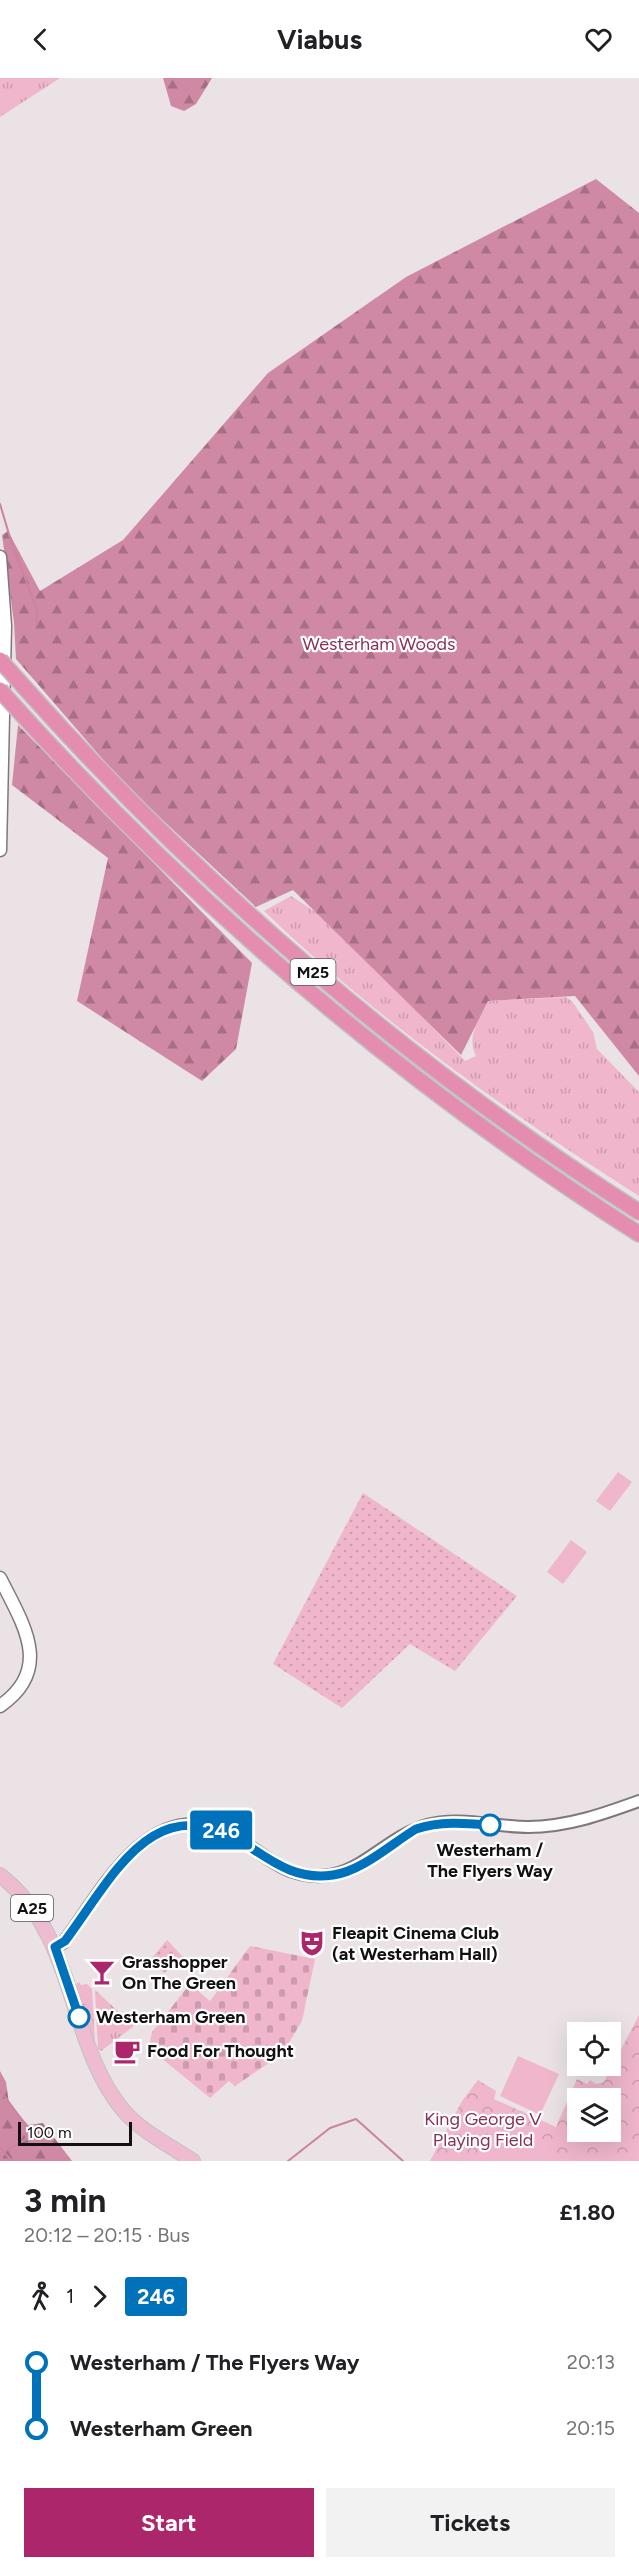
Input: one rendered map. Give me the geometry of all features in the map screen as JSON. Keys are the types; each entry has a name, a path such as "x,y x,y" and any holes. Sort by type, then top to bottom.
{"highway":[{"name":"M25","path":"0,660 154,826 311,970 404,1046 493,1113 639,1212"},
{"name":"M25","path":"0,690 160,858 317,1000 475,1123 639,1234"}],"main road":[{"path":"0,557 6,626 0,850"},
{"path":"0,1578 21,1620 31,1651 24,1683 0,1706"},
{"name":"A25","path":"0,1875 16,1887 30,1904 55,1947 95,2059 112,2094 141,2127 193,2161"}],"street":[{"path":"55,1947 65,1941 125,1858 154,1837 176,1827 214,1827 290,1871 300,1874 333,1875 357,1866 416,1829 438,1822 549,1826 591,1818 639,1801"}],"green space":[{"path":"0,78 60,78 0,117"},
{"path":"163,78 212,78 196,104 184,111 171,106"},
{"name":"Westerham Woods","path":"596,179 639,213 639,1076 575,996 488,1001 461,1055 293,890 256,907 125,785 16,659 14,623 2,535 8,531 40,591 123,540 268,373 406,277"},
{"path":"18,725 252,963 236,1049 202,1081 77,1001 108,858 12,785"},
{"path":"291,896 331,922 465,1061 476,1056 472,1042 473,1035 488,1001 565,997 572,1001 593,1032 597,1049 639,1092 639,1196 493,1098 351,989 264,911"},
{"path":"618,1472 632,1482 610,1511 596,1501"},
{"path":"363,1493 517,1596 455,1671 410,1644 342,1708 273,1664"},
{"path":"571,1540 587,1552 563,1584 547,1572"},
{"path":"167,1940 183,1957 164,1973 151,1959"},
{"path":"250,1946 315,1959 302,2021 282,2054 235,2086 229,2081 210,2098 149,2048 152,2032 190,1984 210,2001"},
{"path":"79,1982 81,1985 87,1984 92,1989 95,2042 86,2016 89,2012 84,2013 73,1986"},
{"path":"95,1990 134,2026 101,2051 98,2049"},
{"name":"King George V Playing Field","path":"639,2015 639,2161 430,2161 462,2101 478,2080 496,2091 494,2099 556,2127 567,2102 567,2142 621,2142 621,2088 573,2088 577,2079 587,2084 590,2080 596,2084 604,2082 607,2076 621,2076 621,2049"},
{"path":"518,2056 559,2074 540,2115 500,2096"},
{"path":"0,2071 6,2082 9,2103 28,2125 43,2123 72,2161 0,2161"},
{"path":"499,2120 549,2146 542,2161 491,2161 481,2156"}],"waterway":[{"path":"0,504 11,541 37,610 37,624"},
{"path":"0,2090 25,2124 26,2139 4,2152"},
{"path":"288,2161 330,2128 356,2119 403,2161"},
{"path":"0,2148 12,2161"}],"bus line":[{"name":"246","path":"79,2017 55,1947 65,1941 111,1873 125,1858 138,1847 162,1833 185,1825 214,1827 233,1835 277,1865 300,1874 317,1876 345,1873 404,1836 427,1825 449,1822 490,1825"}],"place":[{"name":"Westerham / The Flyers Way","path":"490,1825"},
{"name":"Fleapit Cinema Club (at Westerham Hall)","path":"312,1943"},
{"name":"Grasshopper On The Green","path":"102,1972"},
{"name":"Westerham Green","path":"79,2017"},
{"name":"Food For Thought","path":"127,2051"}]}
